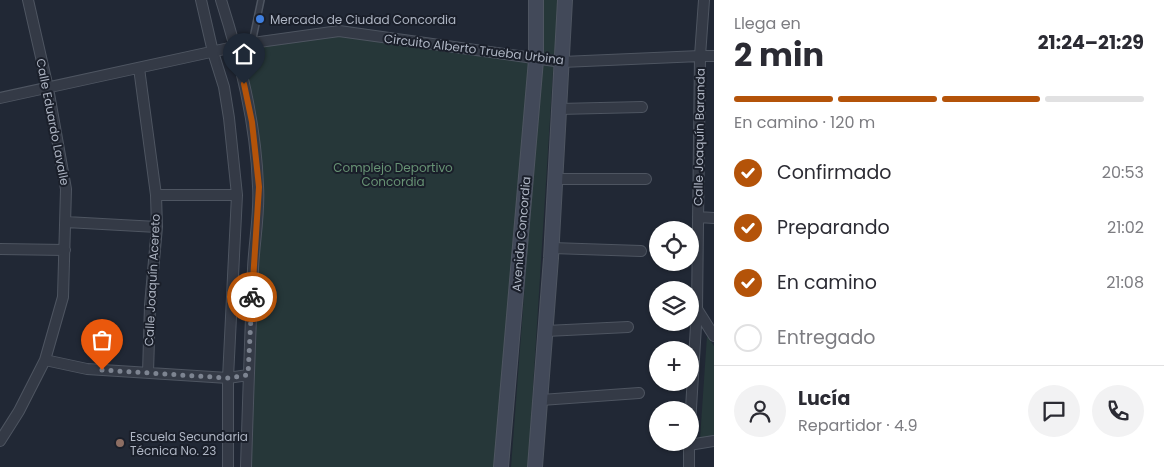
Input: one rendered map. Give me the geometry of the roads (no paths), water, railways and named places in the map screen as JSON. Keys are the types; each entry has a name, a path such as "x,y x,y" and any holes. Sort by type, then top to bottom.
{"main road":[{"name":"Avenida Concordia","path":"501,467 536,60 536,0"},
{"path":"535,467 552,248 565,0"}],"street":[{"name":"Calle Eduardo Lavalle","path":"0,441 19,411 45,360 64,296 66,189 48,88 28,0"},
{"path":"201,0 213,52 224,86 237,195 228,378 228,467"},
{"path":"222,0 236,47 252,122 259,187 254,245 246,467"},
{"name":"Calle Joaquín Baranda","path":"697,281 700,56 704,0"},
{"name":"Circuito Alberto Trueba Urbina","path":"0,98 236,47 339,31 536,60 562,62 714,56"},
{"name":"Calle Joaquín Acereto","path":"139,68 156,195 157,227 150,305 148,373"},
{"path":"559,109 642,107"},
{"path":"556,179 646,179"},
{"path":"156,195 237,195"},
{"path":"698,217 714,218"},
{"path":"66,222 157,227"},
{"path":"552,248 642,251"},
{"path":"0,249 65,250"},
{"path":"699,312 714,336"},
{"path":"546,331 628,327"},
{"name":"Calle Joaquín Baranda","path":"691,401 696,331"},
{"path":"45,360 87,369 228,378 248,375"},
{"path":"541,400 640,393"},
{"path":"699,443 714,441"},
{"path":"689,451 689,467"}],"lane":[{"path":"252,44 261,0"}],"place":[{"name":"Mercado de Ciudad Concordia","path":"260,19"},
{"name":"Escuela Secundaria Técnica No. 23","path":"120,443"}],"park label":[{"name":"Complejo Deportivo Concordia","path":"393,174"}]}
